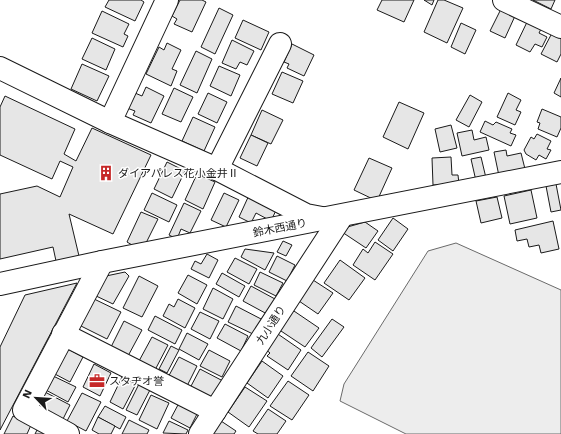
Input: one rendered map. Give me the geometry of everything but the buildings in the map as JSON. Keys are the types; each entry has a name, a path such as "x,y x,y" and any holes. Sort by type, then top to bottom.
{"street":[{"path":"110,122 167,0"},
{"path":"504,0 561,27"},
{"path":"217,168 280,44"},
{"path":"0,68 110,122 217,168 306,215 334,217"},
{"name":"鈴木西通り","path":"0,284 102,262 561,172"},
{"name":"九小通り","path":"200,434 334,217"},
{"path":"68,434 24,410 102,262"},
{"path":"63,334 215,411"}],"shaded area":[{"path":"456,243 561,290 561,434 406,434 340,401 344,384 428,251"}],"place":[{"name":"ダイアパレス花小金井Ⅱ","path":"106,173"},
{"name":"スタヂオ誉","path":"97,381"}]}
